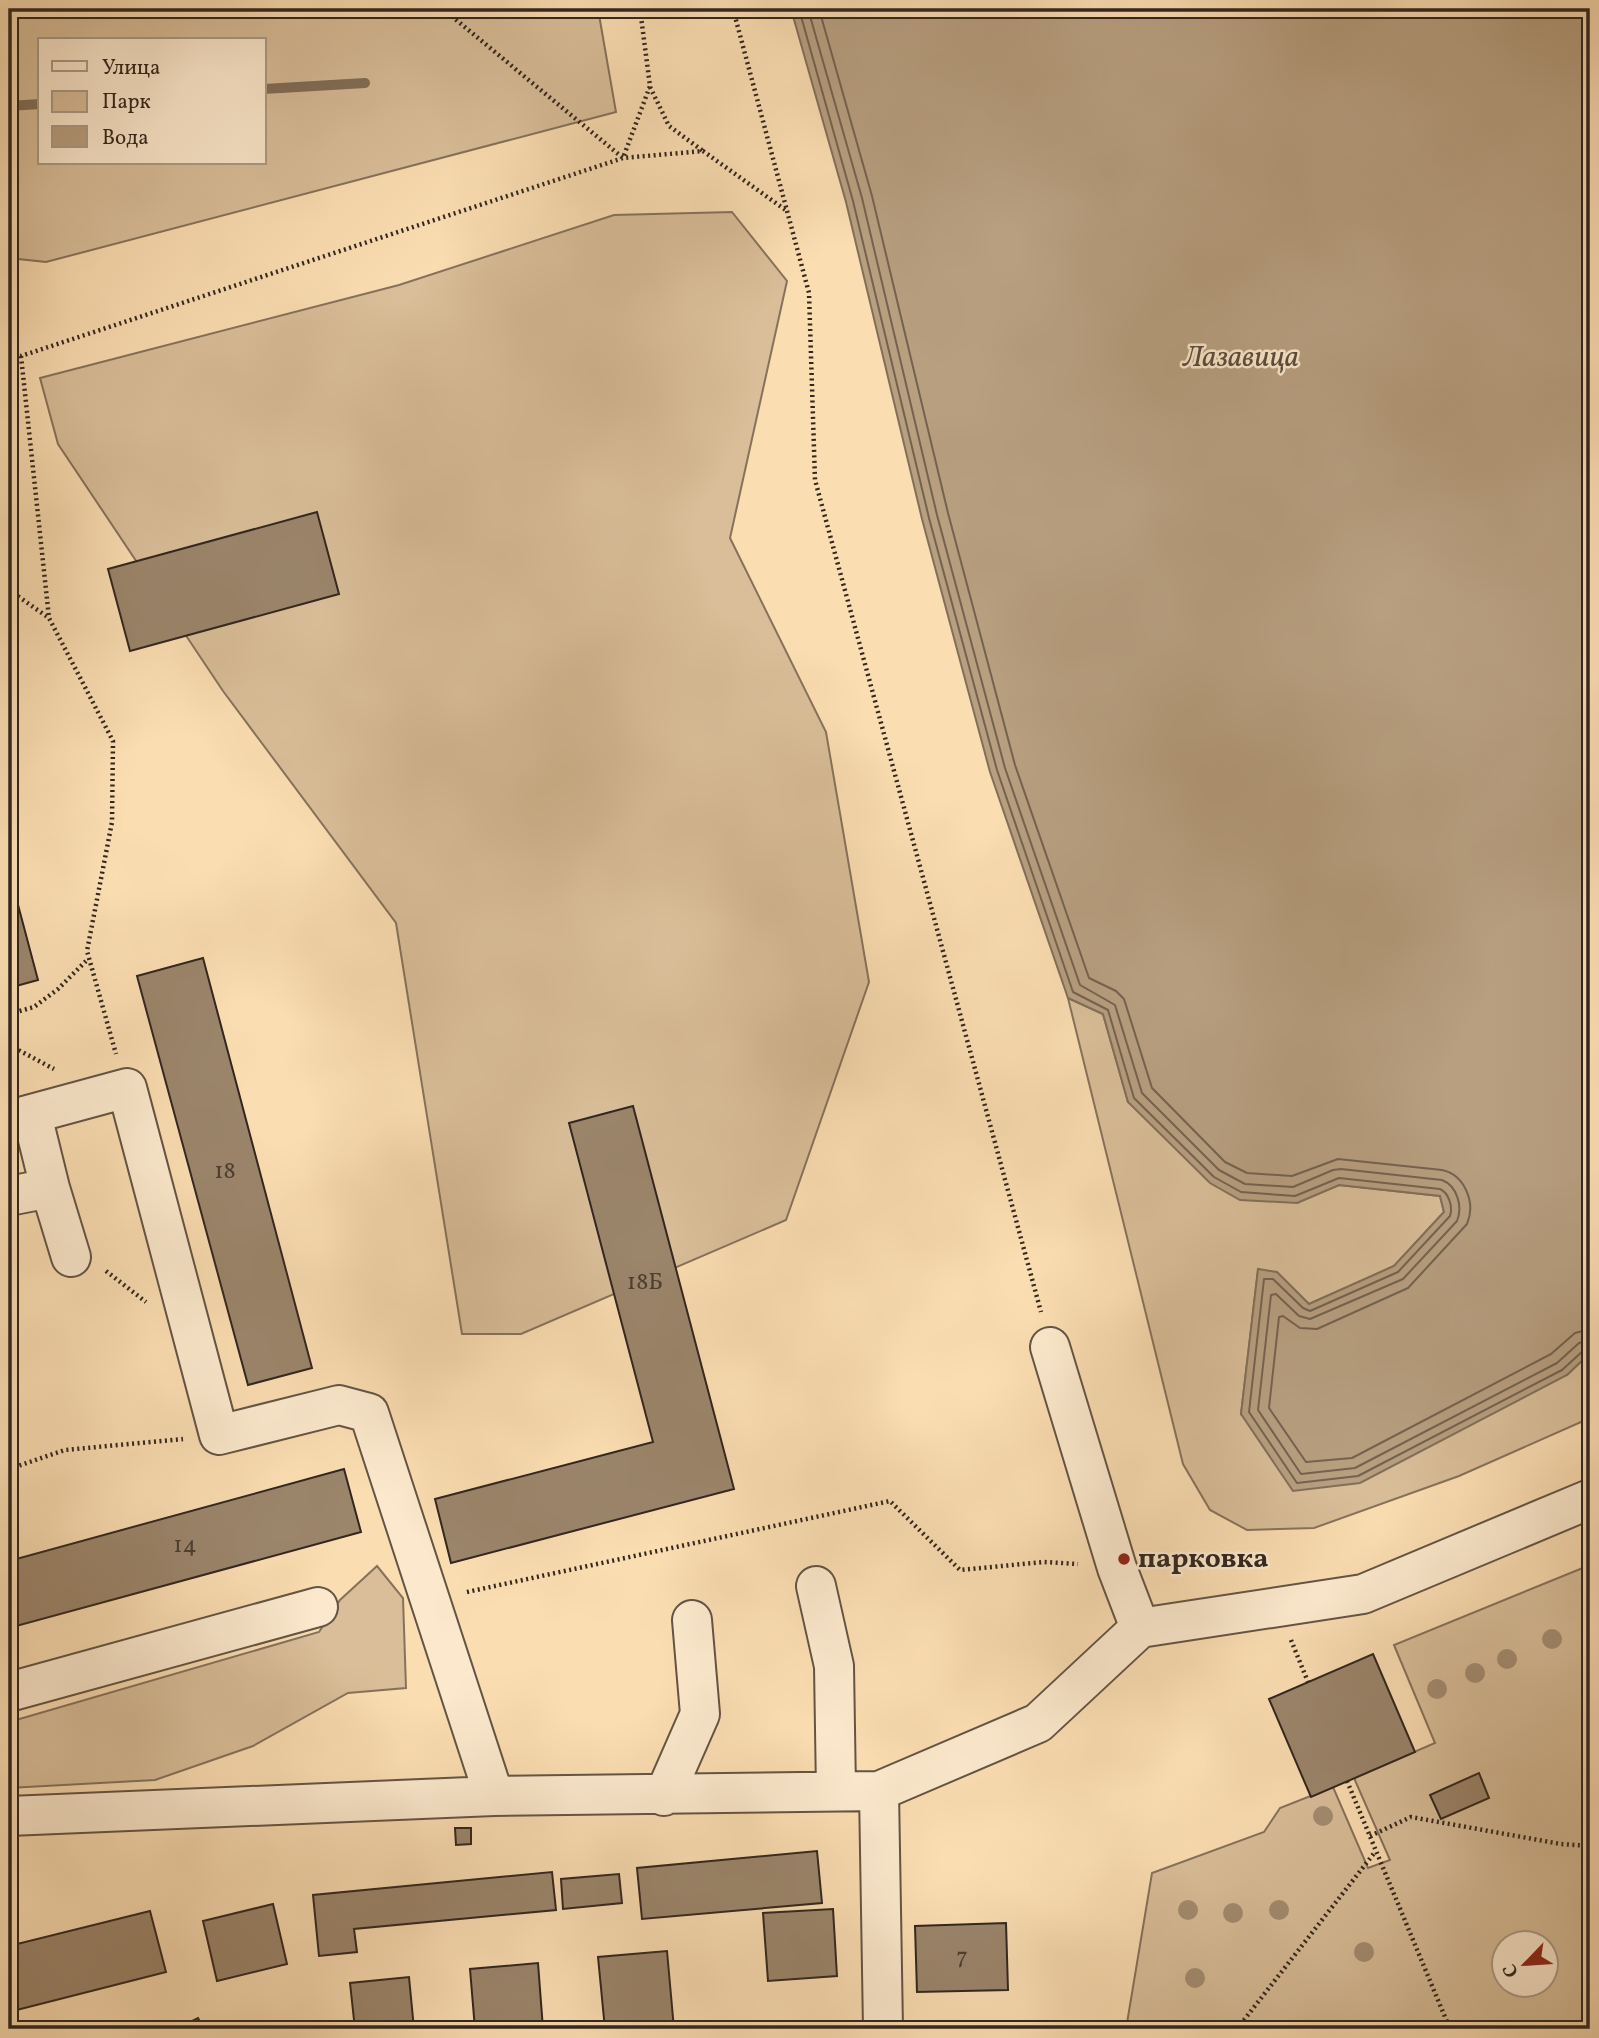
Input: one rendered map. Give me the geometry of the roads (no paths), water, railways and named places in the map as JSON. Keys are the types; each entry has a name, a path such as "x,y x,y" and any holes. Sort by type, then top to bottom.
{"street":[{"path":"71,1257 50,1188 20,1117 127,1088 219,1435 339,1405 369,1413 494,1797"},
{"path":"9,1196 50,1188"},
{"path":"1050,1347 1117,1567 1140,1628"},
{"path":"9,1816 494,1797 879,1791 1038,1723 1140,1628 1363,1594 1590,1499"},
{"path":"816,1586 834,1666 836,1791"},
{"path":"9,1692 317,1607"},
{"path":"664,1796 700,1714 692,1620"},
{"path":"879,1791 883,2029"}],"water":[{"name":"Лазавица","path":"791,9 1590,9 1590,1353 1567,1375 1360,1483 1293,1491 1241,1414 1258,1269 1277,1272 1309,1304 1394,1266 1444,1212 1440,1196 1339,1185 1297,1203 1240,1200 1210,1183 1128,1102 1103,1014 1068,998 990,772 922,519 846,202"}],"waterway":[{"path":"266,89 365,83"},
{"path":"9,106 38,104"}],"place":[{"name":"парковка","path":"1124,1559"}]}
